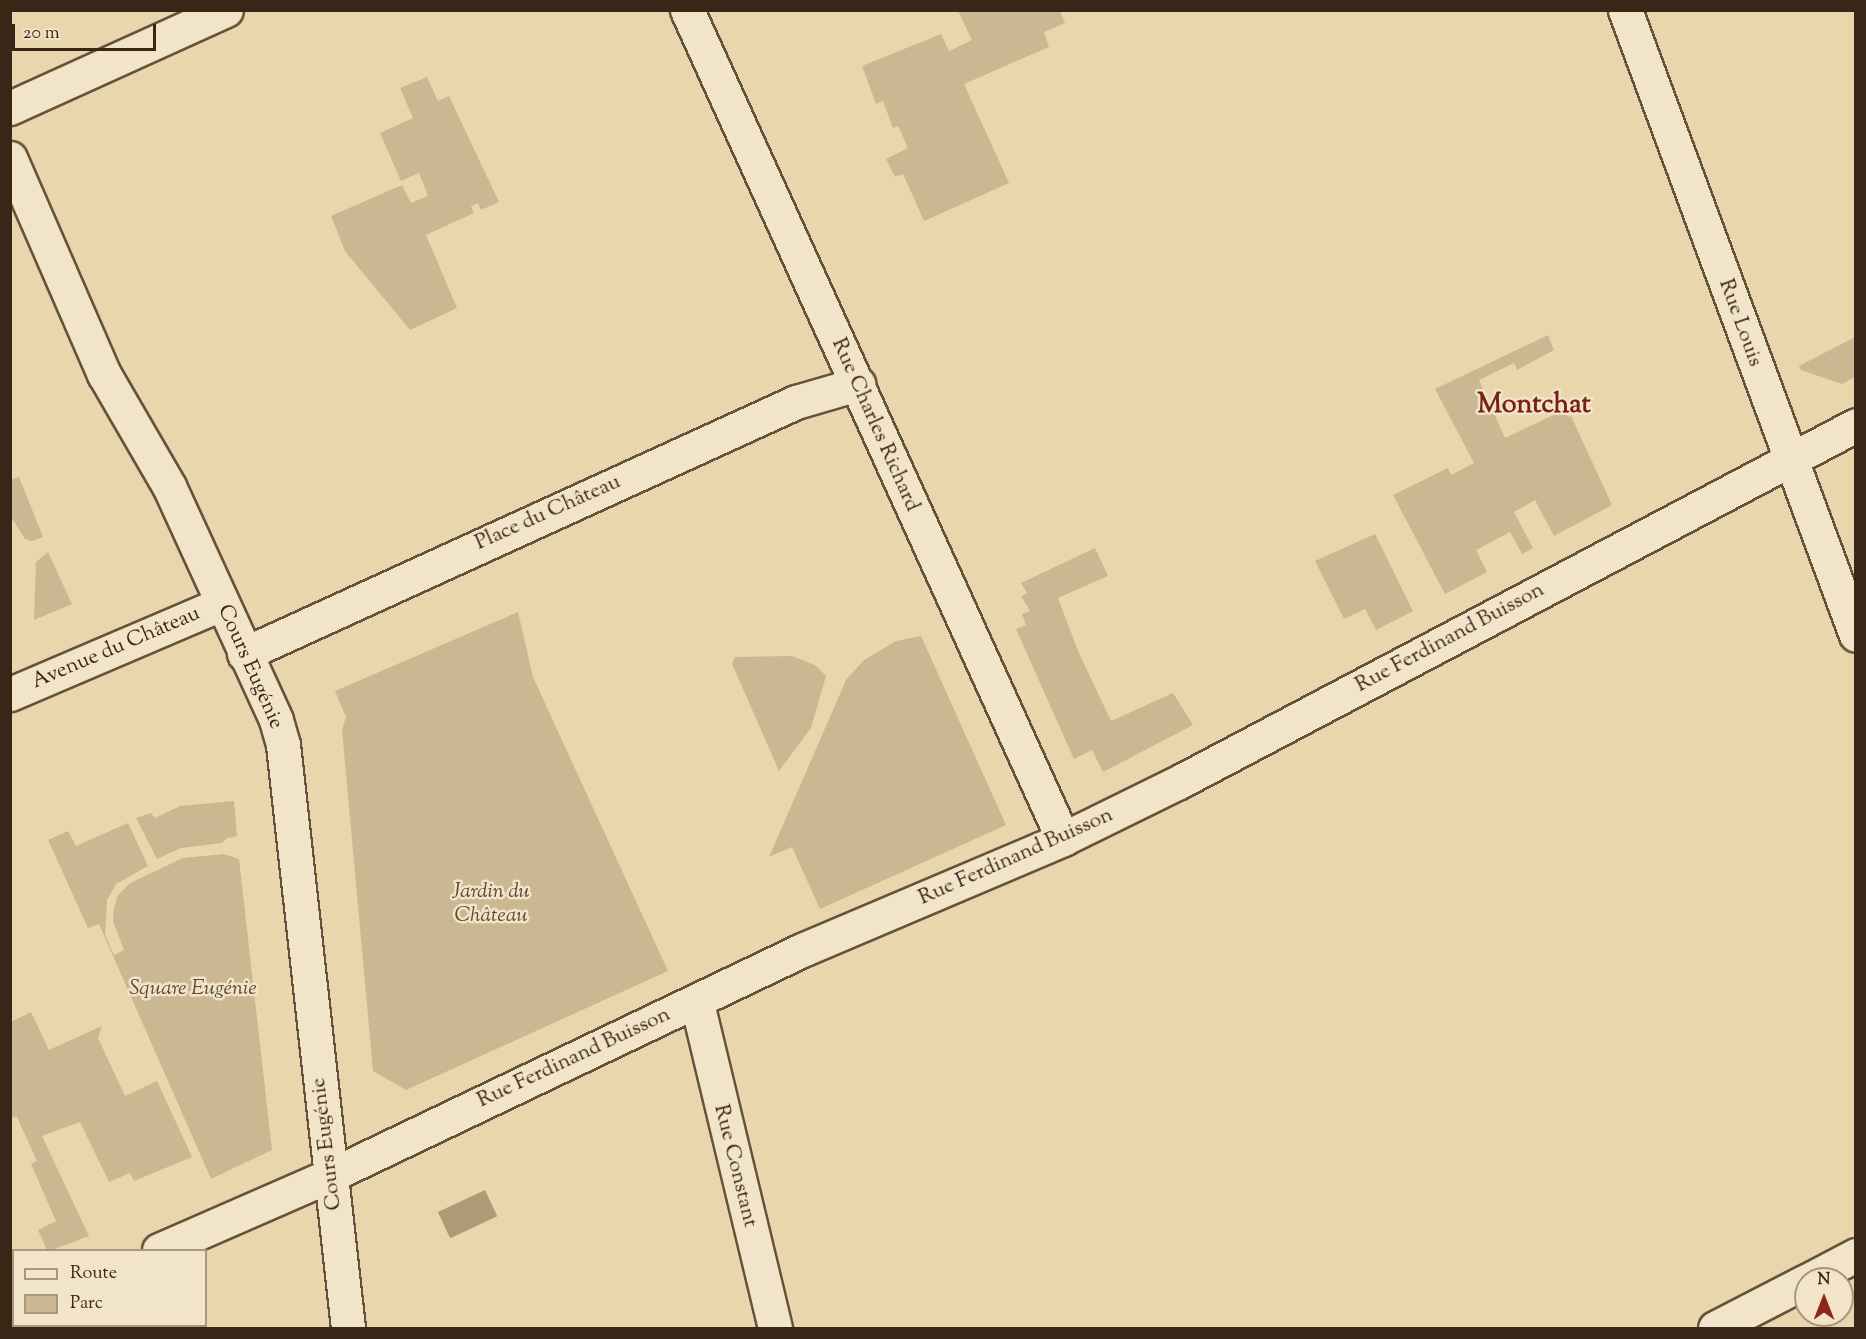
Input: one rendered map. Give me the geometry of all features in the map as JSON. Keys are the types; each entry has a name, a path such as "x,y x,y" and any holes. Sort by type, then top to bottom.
{"street":[{"path":"10,108 226,10"},
{"name":"Rue Charles Richard","path":"687,10 1063,839"},
{"name":"Rue Louis","path":"1625,10 1856,635"},
{"name":"Cours Eugénie","path":"10,158 104,374 169,486 276,720 283,745 348,1329"},
{"name":"Place du Château","path":"244,654 796,402 858,384"},
{"name":"Rue Ferdinand Buisson","path":"164,1249 331,1175 697,1003 802,950 1063,839 1179,782 1856,425"},
{"name":"Avenue du Château","path":"10,694 221,604"},
{"name":"Rue Constant","path":"697,1003 775,1329"},
{"path":"1833,1267 1856,1255"},
{"path":"1715,1329 1794,1287"}],"green space":[{"path":"958,11 1060,11 1065,23 1044,32 1049,47 964,84 1009,183 924,221 903,174 895,177 886,159 908,148 898,126 893,128 883,101 876,104 862,66 941,34 949,51 972,40"},
{"path":"427,77 438,101 449,96 499,202 481,210 478,203 471,206 474,213 426,235 457,308 410,330 345,251 331,216 402,185 411,203 428,196 419,173 401,181 380,133 413,118 400,88"},
{"path":"1548,335 1554,350 1517,370 1514,363 1479,380 1505,438 1564,410 1568,417 1571,416 1612,505 1554,536 1535,500 1514,512 1533,548 1522,554 1510,532 1476,550 1487,572 1445,594 1393,495 1448,468 1451,475 1474,463 1435,389"},
{"path":"1855,337 1855,377 1842,384 1801,370 1799,366"},
{"path":"19,477 43,537 32,541 25,539 11,517 11,480"},
{"path":"1375,534 1413,611 1376,630 1365,609 1344,619 1315,561"},
{"path":"1095,548 1108,576 1058,598 1078,651 1111,721 1173,693 1193,725 1103,772 1092,750 1074,759 1016,629 1026,625 1022,614 1030,611 1021,596 1027,593 1021,583"},
{"path":"48,552 72,604 34,620 36,562"},
{"name":"Jardin du Château","path":"518,612 533,677 668,971 406,1090 373,1071 342,730 346,717 335,691"},
{"path":"921,636 1006,825 820,909 792,847 769,857 846,680 864,660 896,641"},
{"path":"792,656 815,665 826,676 811,728 779,771 732,664 735,657"},
{"path":"234,801 237,836 227,838 222,843 181,848 157,859 136,818 151,813 155,818 180,806"},
{"name":"Square Eugénie","path":"128,823 148,866 116,884 107,900 105,934 114,955 124,950 113,921 114,908 118,895 130,883 183,858 224,854 239,859 272,1150 211,1179 99,924 88,928 48,840 68,831 76,846"},
{"path":"31,1012 49,1050 102,1026 98,1038 125,1096 157,1081 192,1157 134,1181 130,1173 109,1182 80,1122 42,1136 89,1236 55,1249 47,1249 38,1230 56,1221 31,1164 37,1161 17,1117 11,1118 11,1022"}],"shaded area":[{"path":"485,1190 497,1216 450,1238 438,1212"}],"district":[{"name":"Montchat","path":"1534,406"}]}
